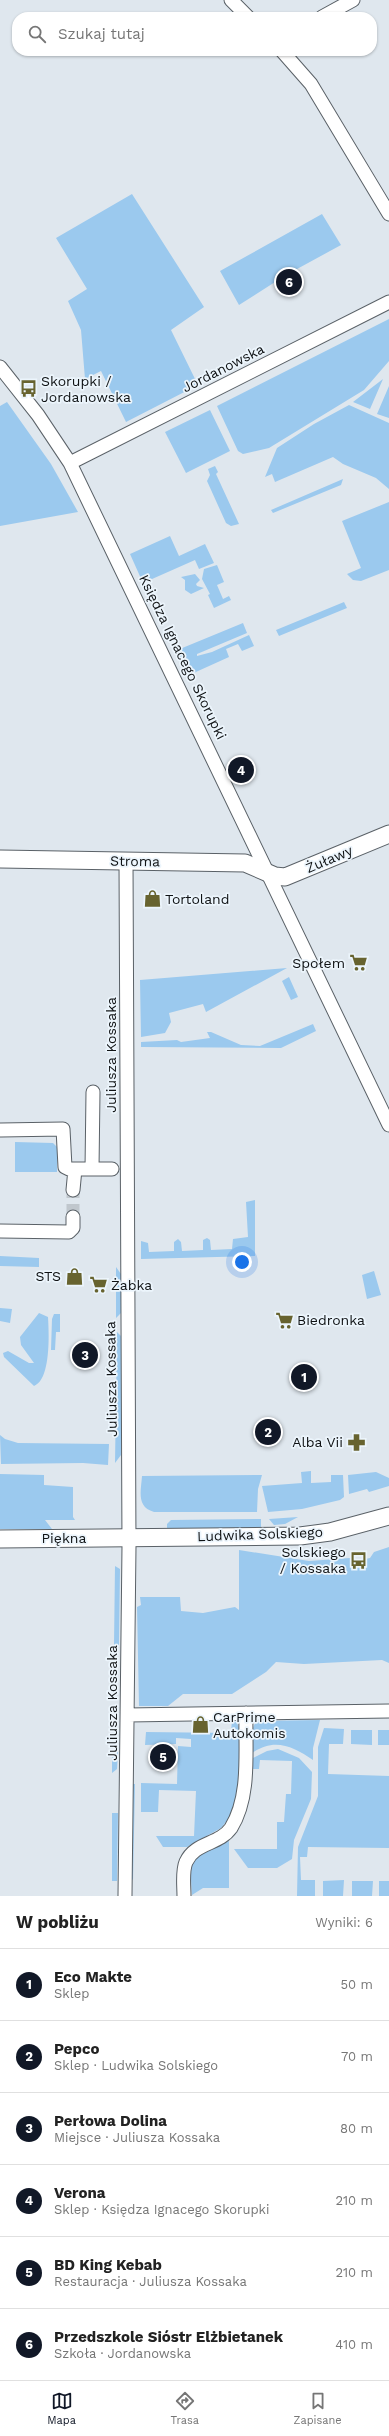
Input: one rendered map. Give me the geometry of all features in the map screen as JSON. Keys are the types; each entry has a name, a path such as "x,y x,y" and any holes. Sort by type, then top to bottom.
{"street":[{"path":"231,0 243,12"},
{"path":"331,12 353,0"},
{"path":"286,56 311,84 389,214"},
{"name":"Jordanowska","path":"70,463 389,302"},
{"name":"Księdza Ignacego Skorupki","path":"0,367 38,415 70,463 389,1125"},
{"name":"Żuławy","path":"268,872 275,876 290,876 389,834"},
{"name":"Stroma","path":"0,859 245,863 268,872"},
{"name":"Juliusza Kossaka","path":"125,1896 128,1715 126,861"},
{"path":"92,1169 93,1092"},
{"path":"1,1130 63,1129 64,1162 69,1169 112,1169"},
{"path":"73,1190 75,1169"},
{"path":"0,1231 69,1232 73,1228 73,1217"},
{"name":"Ludwika Solskiego","path":"128,1538 300,1536 330,1532 389,1516"},
{"name":"Piękna","path":"0,1539 128,1538"},
{"path":"128,1715 389,1712"},
{"path":"184,1896 185,1863 193,1852 201,1845 219,1838 230,1828 243,1799 246,1713"}],"shaded area":[{"path":"132,194 204,307 171,330 198,385 126,422 101,371 85,379 81,330 68,301 87,289 56,238"},
{"path":"322,214 341,245 286,275 239,305 220,271"},
{"path":"389,319 389,361 364,390 269,448 243,454 238,451 217,406"},
{"path":"383,379 370,409 353,402"},
{"path":"389,386 389,418 377,414"},
{"path":"7,402 51,464 78,512 0,526 0,406"},
{"path":"349,405 389,423 389,489 376,478 343,464 333,457 275,482 272,474 265,477 277,448 314,424"},
{"path":"210,410 230,451 186,473 165,432"},
{"path":"215,466 218,472 216,474 239,524 231,526 226,523 207,481 210,475 208,469"},
{"path":"343,479 341,485 273,513 271,510"},
{"path":"389,502 389,570 361,581 353,580 347,574 361,568 342,521"},
{"path":"170,536 179,556 205,544 214,563 199,569 195,560 143,583 130,554"},
{"path":"217,565 224,582 217,585 223,599 229,596 231,600 214,608 208,595 210,594 202,579 204,569"},
{"path":"195,574 200,580 196,584 197,586 204,588 191,594 185,590 185,580 181,577"},
{"path":"344,602 347,608 279,636 276,630"},
{"path":"243,623 247,633 197,654 197,656 212,652 249,635 254,646 242,651 238,644 226,649 229,657 187,676 175,651"},
{"path":"287,968 206,1012 203,1004 169,1013 171,1022 165,1033 141,1037 140,980"},
{"path":"289,977 298,997 291,1000 282,981"},
{"path":"313,1024 316,1031 281,1048 141,1047 141,1042 177,1040 181,1042 210,1038 207,1032 211,1032 241,1045 260,1046"},
{"path":"15,1142 53,1143 57,1147 57,1172 15,1172"},
{"path":"255,1200 255,1256 141,1259 141,1241 148,1243 149,1252 174,1251 174,1242 178,1239 181,1242 182,1251 203,1250 203,1240 207,1238 210,1240 211,1250 232,1249 233,1239 248,1237 246,1202"},
{"path":"0,1256 39,1258 39,1267 0,1266"},
{"path":"116,1267 121,1274 121,1313 116,1318"},
{"path":"374,1271 381,1295 367,1299 362,1275"},
{"path":"0,1308 12,1309 10,1323 0,1321"},
{"path":"39,1313 48,1317 48,1355 44,1375 40,1382 34,1386 4,1357 3,1353 8,1351 29,1363 34,1363 21,1345 20,1337"},
{"path":"54,1314 60,1314 60,1332 56,1332 55,1350 51,1350 52,1319"},
{"path":"117,1332 121,1336 121,1455 115,1463"},
{"path":"0,1435 5,1439 18,1443 109,1444 108,1465 83,1463 1,1464"},
{"path":"311,1471 311,1483 331,1482 331,1475 343,1475 344,1497 340,1500 302,1509 268,1512 262,1486 302,1483 301,1472"},
{"path":"376,1472 389,1478 389,1486 369,1492 367,1489 349,1494 348,1475"},
{"path":"0,1474 44,1475 44,1485 73,1487 73,1517 75,1520 45,1520 52,1529 0,1529"},
{"path":"262,1475 258,1489 257,1512 154,1512 148,1510 144,1506 141,1498 142,1476"},
{"path":"298,1517 285,1524 274,1525 269,1519"},
{"path":"261,1519 261,1528 167,1529 167,1524 171,1520"},
{"path":"389,1547 389,1663 382,1660 304,1664 276,1662 266,1672 232,1694 183,1694 168,1706 139,1706 137,1607 141,1605 140,1597 180,1597 181,1611 203,1613 235,1607 239,1610 239,1550 309,1561 350,1558 351,1562 370,1558 374,1552"},
{"path":"115,1566 120,1569 119,1645 114,1645"},
{"path":"232,1720 237,1723 240,1730 238,1797 230,1817 221,1828 187,1847 163,1847 156,1836 194,1836 196,1791 159,1790 158,1812 141,1812 141,1783 177,1784 178,1746 191,1747 191,1739 176,1738 176,1744 145,1745 146,1732 231,1733"},
{"path":"320,1720 313,1748 313,1760 290,1747 283,1745 267,1746 251,1754 252,1730 256,1721"},
{"path":"324,1728 344,1729 343,1744 329,1744 328,1774 389,1776 389,1848 308,1847 307,1857 300,1857 301,1880 315,1880 315,1896 297,1896 298,1847 318,1796 318,1747"},
{"path":"351,1730 372,1730 372,1745 351,1744"},
{"path":"378,1730 389,1730 389,1745 378,1745"},
{"path":"112,1749 118,1752 117,1769 112,1773"},
{"path":"278,1749 299,1758 312,1772 311,1799 294,1840 292,1859 277,1868 248,1868 234,1849 277,1849 277,1822 284,1822 286,1794 291,1794 292,1761 260,1760 259,1769 251,1769 251,1759 267,1751"},
{"path":"133,1784 135,1784 133,1880 131,1878"},
{"path":"112,1813 118,1813 117,1881 112,1881"},
{"path":"229,1841 229,1888 203,1888 192,1895 191,1872 192,1864 195,1858 207,1849"},
{"path":"344,1880 343,1896 323,1896 323,1881"},
{"path":"352,1881 373,1881 372,1896 352,1896"},
{"path":"379,1881 389,1881 389,1896 379,1896"}],"tunnel":[{"path":"73,1190 73,1217"}],"place":[{"name":"Przedszkole Sióstr Elżbietanek","path":"289,282"},
{"name":"Skorupki / Jordanowska","path":"28,389"},
{"name":"Verona","path":"241,770"},
{"name":"Tortoland","path":"152,899"},
{"name":"Społem","path":"358,963"},
{"name":"STS","path":"74,1276"},
{"name":"Żabka","path":"98,1285"},
{"name":"Biedronka","path":"284,1320"},
{"name":"Perłowa Dolina","path":"85,1355"},
{"name":"Eco Makte","path":"304,1377"},
{"name":"Pepco","path":"268,1432"},
{"name":"Alba Vii","path":"356,1442"},
{"name":"Solskiego / Kossaka","path":"359,1560"},
{"name":"CarPrime Autokomis","path":"200,1725"},
{"name":"BD King Kebab","path":"163,1757"}]}
